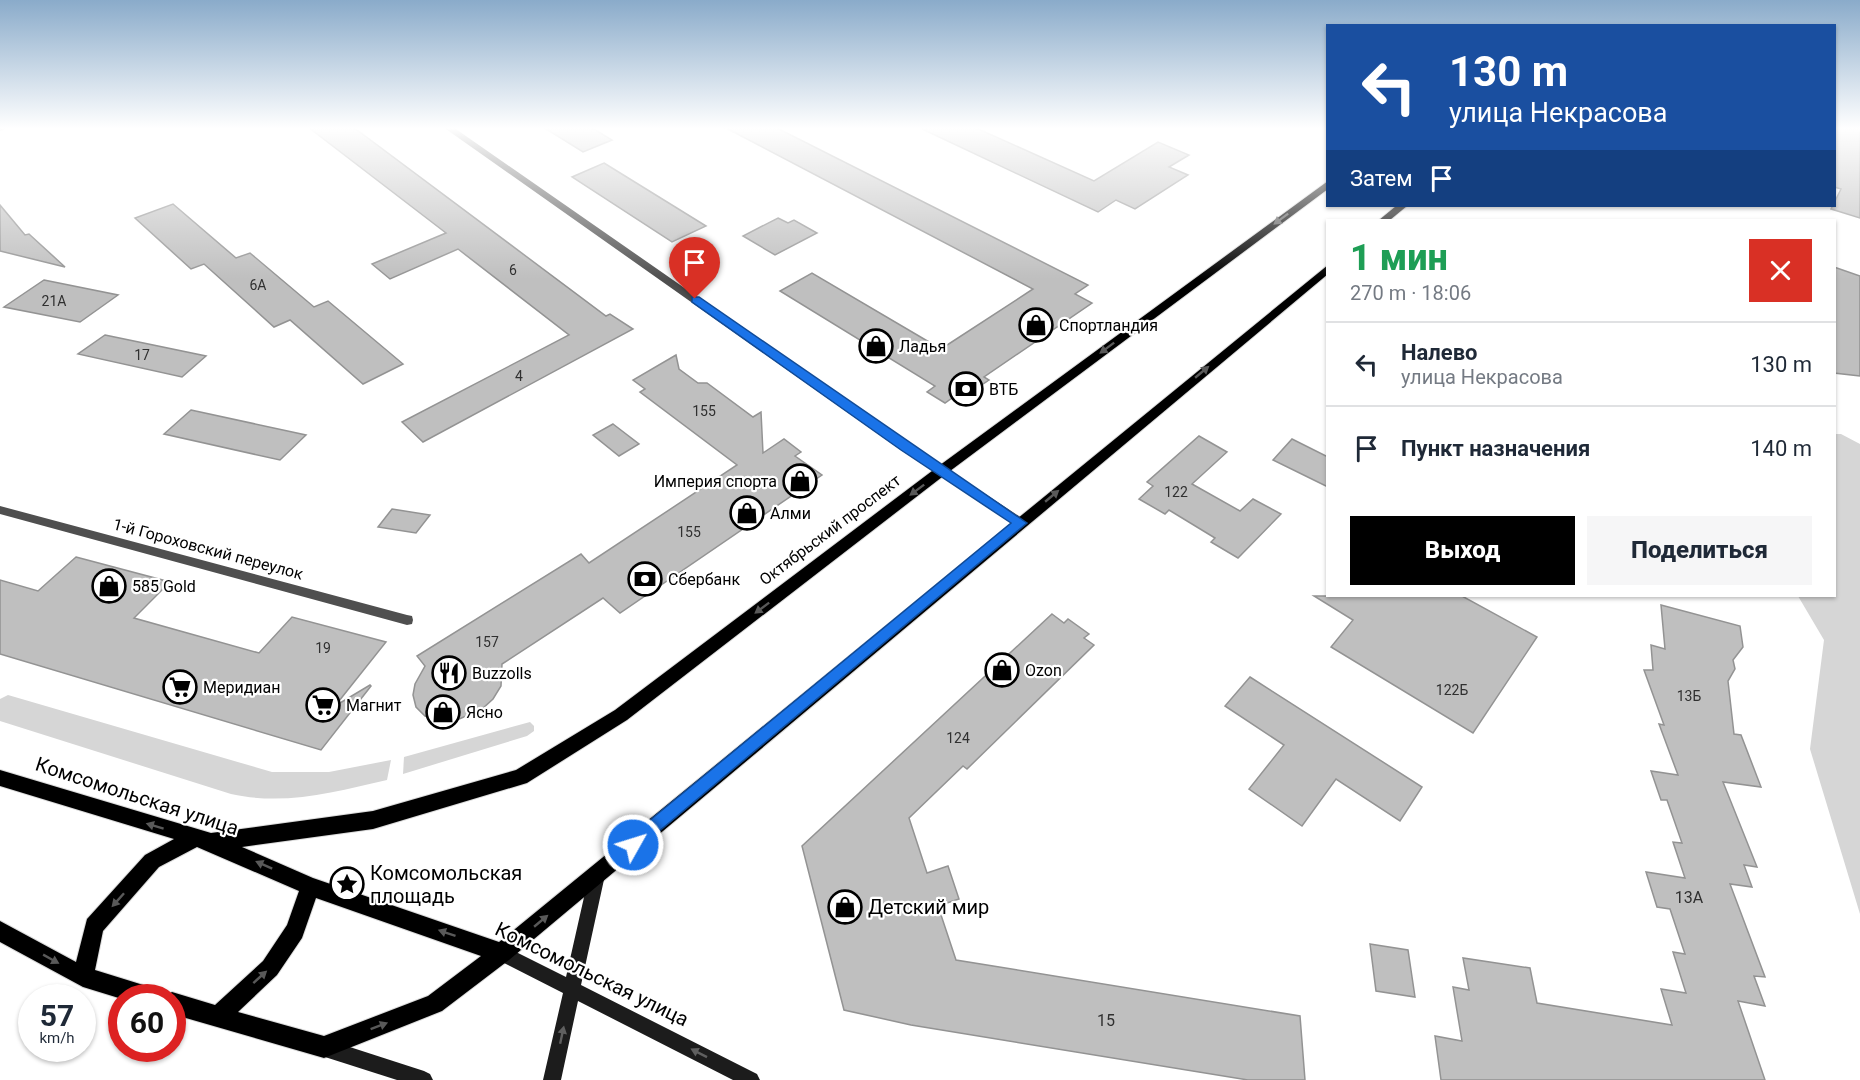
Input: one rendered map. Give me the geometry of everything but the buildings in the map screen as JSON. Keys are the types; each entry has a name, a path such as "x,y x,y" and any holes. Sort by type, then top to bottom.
{"main road":[{"name":"Октябрьский проспект","path":"203,840 372,820 521,777 621,715 941,471 1326,185"},
{"path":"1385,219 1401,207"},
{"path":"324,1047 435,1004 502,953 1326,270"},
{"name":"Комсомольская улица","path":"0,778 203,840 310,886 502,953 751,1080"},
{"path":"83,977 94,926 152,861 203,840"},
{"path":"552,1080 597,874"},
{"path":"216,1017 270,968 295,931 310,886"},
{"path":"0,931 83,977 108,984"},
{"path":"186,1008 324,1047 424,1080"}],"street":[{"path":"518,177 941,471 1021,523"},
{"name":"1-й Гороховский переулок","path":"0,510 407,620"}],"shaded area":[{"path":"1836,434 1841,434 1860,444 1860,914 1810,749 1824,640 1799,597 1836,597"},
{"path":"8,695 272,772 329,772 391,760 387,780 348,789 310,796 271,799 231,794 0,721 0,699"},
{"path":"530,722 534,726 534,731 527,736 403,774 404,757"}],"place":[{"name":"Спортландия","path":"1036,325"},
{"name":"Ладья","path":"876,346"},
{"name":"ВТБ","path":"966,389"},
{"name":"Империя спорта","path":"800,481"},
{"name":"Алми","path":"747,513"},
{"name":"Сбербанк","path":"645,579"},
{"name":"585 Gold","path":"109,586"},
{"name":"Ozon","path":"1002,670"},
{"name":"Buzzolls","path":"449,673"},
{"name":"Меридиан","path":"180,687"},
{"name":"Магнит","path":"323,705"},
{"name":"Ясно","path":"443,712"},
{"name":"Комсомольская площадь","path":"347,884"},
{"name":"Детский мир","path":"845,907"}],"route":[{"path":"633,845 1021,523 905,447 695,299"}]}
